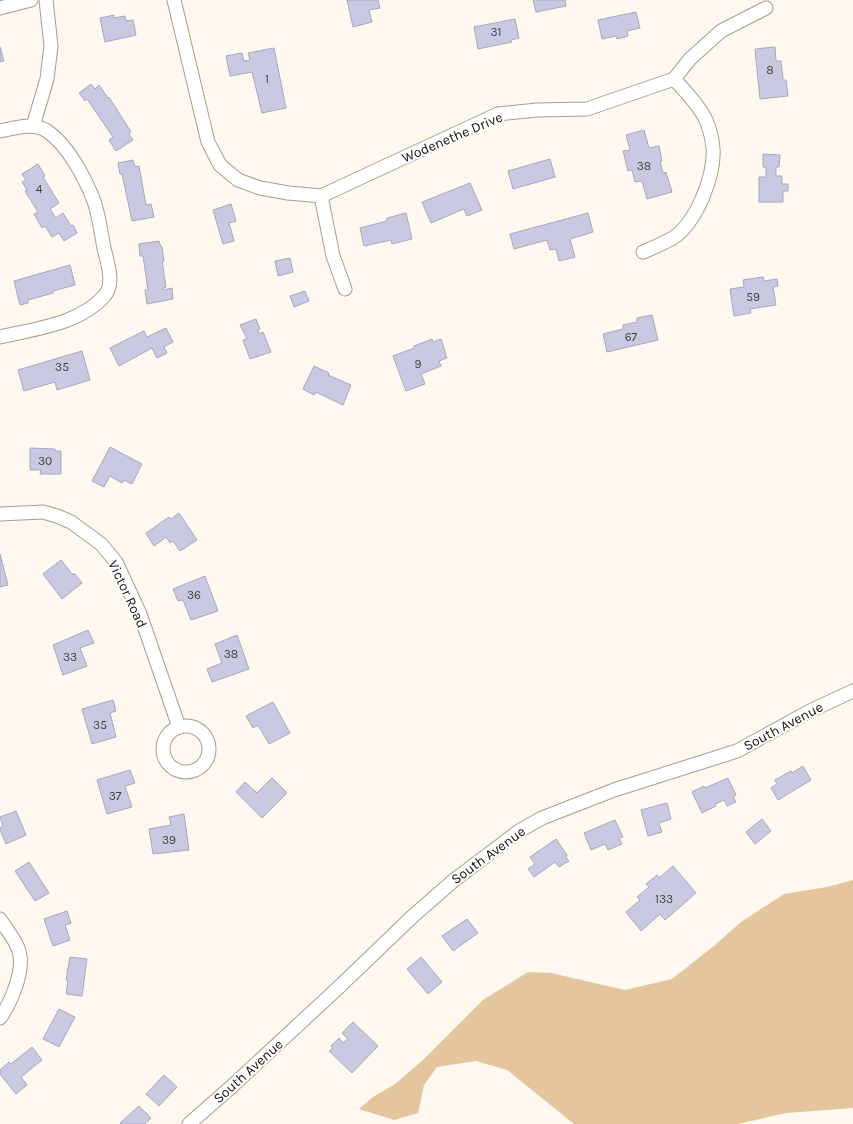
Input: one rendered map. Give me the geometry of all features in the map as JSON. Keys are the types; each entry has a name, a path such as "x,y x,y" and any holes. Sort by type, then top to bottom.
{"street":[{"path":"0,8 31,0"},
{"path":"33,126 47,79 51,46 46,0"},
{"path":"174,0 208,142 220,165 238,180 260,188 288,193 321,196 333,256 345,289"},
{"path":"643,252 674,237 691,220 704,196 713,161 713,146 705,118 690,96 674,79 690,59 721,31 766,8"},
{"name":"Wodenethe Drive","path":"321,196 498,114 537,110 587,109 674,79"},
{"path":"0,131 33,126 46,131 61,144 77,166 94,202 111,278 106,294 88,310 62,323 0,337"},
{"name":"Victor Road","path":"0,514 43,512 57,516 71,522 101,544 116,562 140,614 179,727"},
{"name":"South Avenue","path":"189,1124 332,994 413,916 453,881 519,831 542,818 614,790 737,751 810,711 853,691"},
{"path":"0,919 20,952 20,968 15,990 7,1009 0,1018"}],"shaded area":[{"path":"853,880 853,1108 786,1113 738,1124 574,1124 507,1070 476,1061 437,1067 424,1085 418,1113 394,1120 359,1109 373,1097 395,1084 422,1061 483,1000 528,972 551,973 625,990 672,979 741,922 784,894 827,887"}],"building":[{"path":"347,0 378,0 380,8 369,10 372,22 353,27"},
{"path":"533,0 565,0 566,6 536,12"},
{"path":"636,12 640,28 627,31 628,36 617,39 616,36 602,39 598,20"},
{"path":"114,15 114,18 125,16 126,21 133,20 136,35 105,42 100,18"},
{"path":"515,19 519,38 511,40 512,42 478,49 474,27"},
{"path":"0,47 4,61 0,62"},
{"path":"775,47 776,61 781,61 783,80 786,80 788,96 760,99 755,49"},
{"path":"274,48 286,108 262,113 252,72 230,76 226,56 242,53 244,61 250,60 248,53"},
{"path":"91,84 95,89 99,85 108,98 109,97 131,132 129,134 133,140 116,151 109,140 113,137 87,99 85,101 79,93"},
{"path":"644,130 649,148 659,146 662,161 660,161 663,173 666,172 672,192 647,199 642,181 635,182 632,170 628,171 623,151 630,150 626,135"},
{"path":"763,154 780,155 779,167 776,167 776,176 782,176 782,184 788,184 788,191 783,191 783,202 759,202 759,177 766,177 766,167 763,167"},
{"path":"550,159 555,177 513,189 508,171"},
{"path":"133,160 135,167 139,166 146,205 151,204 154,217 132,221 122,174 120,174 118,163"},
{"path":"38,164 45,176 43,177 59,203 50,209 56,218 63,213 71,226 73,225 77,233 64,241 59,233 52,237 45,226 42,228 34,214 38,212 25,191 27,190 22,182 26,180 22,174"},
{"path":"470,183 482,210 467,216 464,209 431,223 422,202"},
{"path":"231,204 236,221 229,223 234,241 223,244 213,210"},
{"path":"406,213 412,239 392,244 391,240 364,246 360,228 387,221 387,218"},
{"path":"588,213 593,232 570,239 575,257 559,261 556,249 550,250 547,240 514,249 510,234"},
{"path":"159,241 162,247 164,261 162,261 166,287 163,288 163,290 172,288 173,299 147,304 145,290 148,290 143,256 140,256 139,244"},
{"path":"290,258 293,272 278,276 275,261"},
{"path":"70,265 75,285 28,300 28,303 20,305 14,281"},
{"path":"763,277 764,281 777,279 778,286 773,287 776,305 750,309 751,313 734,316 730,289 744,287 743,280"},
{"path":"305,291 309,301 294,307 290,296"},
{"path":"652,315 658,340 607,352 603,334 623,329 623,325 637,322 637,318"},
{"path":"256,319 260,329 258,330 259,334 263,332 271,352 250,359 243,340 247,339 240,325"},
{"path":"166,328 173,342 164,347 167,353 157,358 152,348 119,366 110,348 144,331 147,337"},
{"path":"432,339 433,342 441,339 447,358 439,361 441,366 421,374 425,384 406,391 393,356"},
{"path":"82,351 90,380 57,390 55,382 24,391 18,370"},
{"path":"314,366 329,373 328,375 351,385 343,405 316,392 314,395 303,389"},
{"path":"110,447 142,464 132,484 124,480 122,483 110,476 104,487 92,481"},
{"path":"30,448 55,449 55,451 61,451 61,474 40,474 41,470 30,470"},
{"path":"179,513 197,540 180,551 173,541 170,543 166,537 154,546 146,533 169,517 171,519"},
{"path":"0,554 8,585 0,587"},
{"path":"61,560 73,575 74,573 82,583 62,599 43,574"},
{"path":"205,576 218,611 191,620 183,600 178,601 173,589"},
{"path":"88,630 94,643 80,648 87,666 63,675 53,645"},
{"path":"237,635 249,669 212,682 207,669 222,663 215,644"},
{"path":"113,700 116,711 110,713 116,737 92,744 82,709"},
{"path":"273,702 290,733 269,744 258,725 253,728 246,716"},
{"path":"803,766 811,780 778,800 771,788 777,784 775,780 791,771 792,773"},
{"path":"130,770 135,783 125,786 132,807 107,814 97,780"},
{"path":"272,778 287,793 262,818 236,792 245,782 257,793"},
{"path":"728,778 736,795 733,797 736,802 727,806 724,800 702,813 692,792 704,786 705,788"},
{"path":"667,803 671,819 659,823 662,832 648,836 641,810"},
{"path":"16,811 26,835 6,844 0,830 3,826 0,817"},
{"path":"184,814 189,850 153,854 149,829 171,825 169,817"},
{"path":"762,819 771,831 755,844 746,832"},
{"path":"615,820 623,837 619,838 622,844 608,850 605,844 591,850 584,833"},
{"path":"556,839 567,855 566,857 569,861 559,867 555,862 534,877 528,869 535,864 530,857"},
{"path":"29,862 49,893 35,901 15,871"},
{"path":"673,866 696,893 665,920 660,914 641,931 626,912 640,900 637,897 649,887 646,884 657,875 659,878"},
{"path":"67,911 71,923 65,925 70,940 53,946 44,919"},
{"path":"467,919 478,933 453,951 442,936"},
{"path":"70,957 87,959 82,996 66,994 68,981 66,980"},
{"path":"421,957 442,982 428,994 407,969"},
{"path":"59,1009 75,1017 59,1047 43,1039"},
{"path":"353,1022 378,1046 352,1073 329,1051 333,1048 331,1046 339,1038 343,1043 348,1039 342,1033"},
{"path":"32,1047 42,1060 21,1077 27,1085 16,1094 0,1074 0,1070 9,1062 11,1064"},
{"path":"164,1075 177,1087 159,1106 146,1094"},
{"path":"139,1106 151,1118 145,1124 120,1123"}]}
